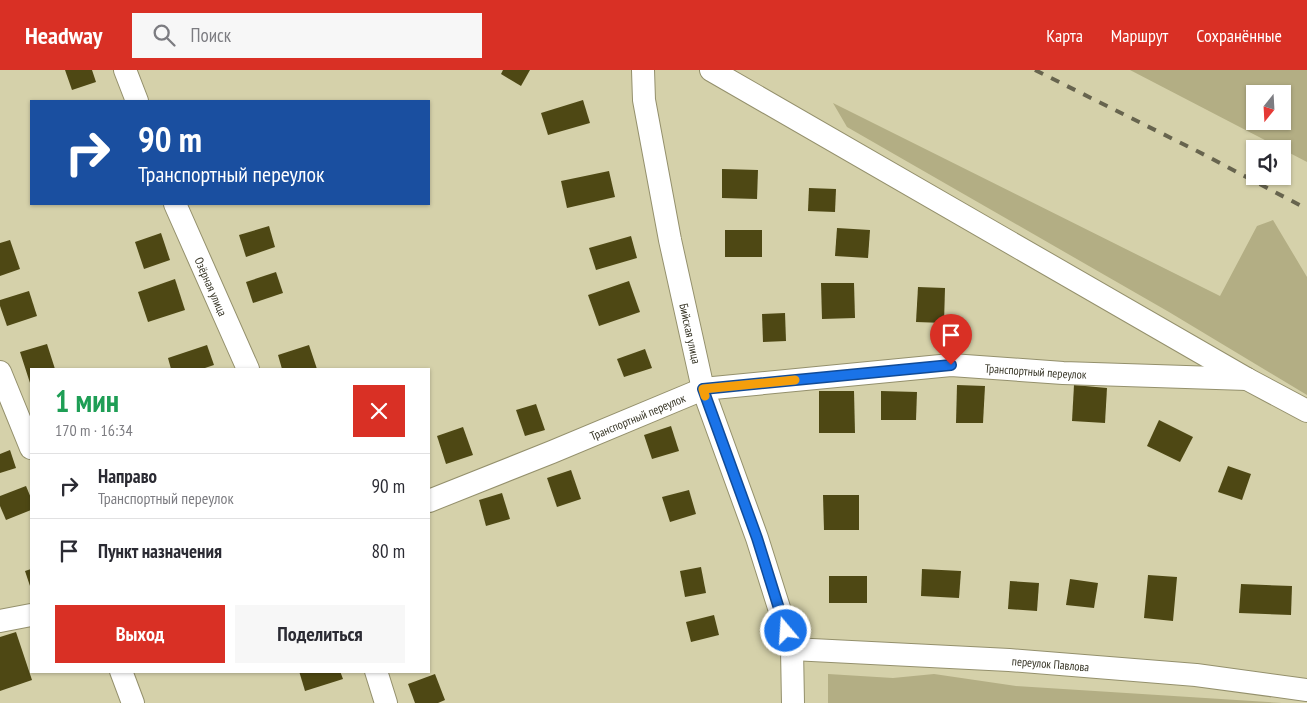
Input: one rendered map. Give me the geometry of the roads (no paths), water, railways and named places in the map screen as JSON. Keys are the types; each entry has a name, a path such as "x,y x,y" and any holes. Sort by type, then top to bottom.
{"street":[{"path":"125,70 137,100"},
{"name":"Бийская улица","path":"643,70 647,118 670,240 703,389 757,538 792,649 793,703"},
{"path":"711,70 1247,379 1307,411"},
{"name":"Озёрная улица","path":"175,205 248,368"},
{"name":"Транспортный переулок","path":"430,501 703,389 951,365 1063,373 1247,379"},
{"path":"0,372 30,446"},
{"path":"0,621 30,615"},
{"name":"переулок Павлова","path":"792,649 1009,660 1196,675 1307,690"},
{"path":"122,673 133,703"},
{"path":"377,673 386,703"}],"railway":[{"path":"1035,70 1199,152 1307,209"}]}
